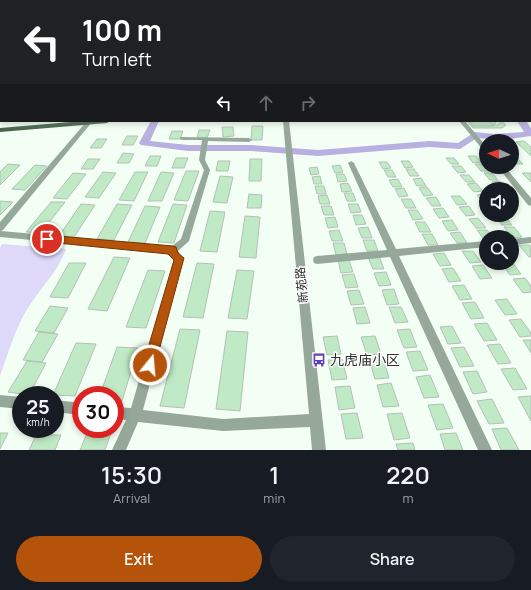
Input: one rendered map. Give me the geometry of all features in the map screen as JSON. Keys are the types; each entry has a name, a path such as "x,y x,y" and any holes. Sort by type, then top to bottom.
{"main road":[{"path":"0,130 89,122"}],"street":[{"path":"0,228 89,122"},
{"name":"新苑路","path":"286,122 319,450"},
{"path":"463,122 479,141"},
{"path":"182,138 205,140 249,140"},
{"path":"0,234 173,250 185,241 208,170 202,158 205,140"},
{"path":"351,163 485,450"},
{"path":"506,174 531,203"},
{"path":"519,241 531,240"},
{"path":"317,260 479,245"},
{"path":"119,450 135,415 179,258 174,255 173,250"},
{"path":"0,400 12,402"},
{"path":"124,414 223,425 316,420"}],"shaded area":[{"path":"2,244 66,249 55,271 31,303 21,320 0,376 0,248"}],"building":[{"path":"468,122 490,122 492,125 498,125 502,122 506,125 502,128 473,128"},
{"path":"470,122 496,122 493,126 473,126"},
{"path":"252,126 263,126 262,140 251,140"},
{"path":"222,127 233,127 234,136 223,137"},
{"path":"199,130 210,130 207,138 197,138"},
{"path":"172,131 183,131 180,139 169,139"},
{"path":"127,136 138,136 133,145 122,145"},
{"path":"97,139 107,139 101,148 90,148"},
{"path":"524,141 531,147 531,156 519,145 519,142"},
{"path":"123,153 134,154 129,163 117,163"},
{"path":"150,156 161,156 157,166 145,166"},
{"path":"468,156 476,156 479,160 479,162 473,163"},
{"path":"176,158 188,158 184,168 172,168"},
{"path":"446,158 454,158 459,164 451,164"},
{"path":"88,159 100,159 93,169 81,169"},
{"path":"250,159 262,159 261,181 249,181"},
{"path":"218,161 230,161 228,171 216,171"},
{"path":"401,161 409,161 413,167 405,168"},
{"path":"379,162 387,162 391,168 383,169"},
{"path":"8,164 20,165 0,185 0,172"},
{"path":"35,165 47,166 25,190 12,189"},
{"path":"340,165 343,172 335,173 332,166"},
{"path":"452,166 461,166 466,172 458,173"},
{"path":"317,167 319,174 311,175 309,168"},
{"path":"406,169 414,169 419,176 410,176"},
{"path":"384,170 392,170 396,177 388,177"},
{"path":"186,171 199,171 188,201 174,200"},
{"path":"103,172 116,173 99,198 85,197"},
{"path":"135,172 148,172 134,201 119,200"},
{"path":"161,172 174,173 162,201 148,201"},
{"path":"73,173 86,174 67,199 53,198"},
{"path":"522,173 531,173 531,182"},
{"path":"336,174 344,174 347,181 338,182"},
{"path":"485,174 493,174 498,180 490,180"},
{"path":"460,175 469,175 475,182 466,182"},
{"path":"220,176 233,177 227,203 213,202"},
{"path":"320,176 322,184 314,184 312,177"},
{"path":"421,178 426,186 417,186 413,179"},
{"path":"398,179 402,187 393,187 389,180"},
{"path":"348,183 352,191 342,192 340,184"},
{"path":"476,183 479,186 479,191 474,192 467,184"},
{"path":"315,186 324,186 326,194 317,194"},
{"path":"427,187 433,195 424,196 419,188"},
{"path":"404,188 408,196 399,197 395,189"},
{"path":"344,193 353,193 356,201 347,201"},
{"path":"249,194 262,195 261,208 247,208"},
{"path":"327,195 330,204 320,204 318,196"},
{"path":"451,196 460,196 467,204 457,205"},
{"path":"436,197 441,206 432,206 426,198"},
{"path":"401,199 411,199 416,208 406,208"},
{"path":"0,201 13,202 0,215"},
{"path":"51,202 65,202 41,233 26,232"},
{"path":"81,204 95,205 74,237 59,236"},
{"path":"117,204 132,205 114,240 97,239"},
{"path":"173,204 187,205 174,243 158,242"},
{"path":"348,204 358,204 361,212 351,213"},
{"path":"145,206 160,207 145,243 128,242"},
{"path":"321,206 331,206 334,215 324,215"},
{"path":"469,206 475,215 466,216 459,207"},
{"path":"443,208 449,217 439,218 433,209"},
{"path":"408,210 417,210 423,219 413,220"},
{"path":"210,211 225,212 217,252 200,251"},
{"path":"353,215 362,215 366,224 356,225"},
{"path":"245,216 260,217 256,258 239,257"},
{"path":"335,217 338,227 328,228 325,218"},
{"path":"478,218 479,222 481,222 486,228 476,228 469,219"},
{"path":"452,220 458,230 448,231 442,221"},
{"path":"415,222 425,222 431,232 420,232"},
{"path":"500,222 510,222 512,225 502,225"},
{"path":"368,227 372,238 362,238 358,228"},
{"path":"504,227 514,227 516,230 506,230"},
{"path":"339,230 343,241 332,241 329,231"},
{"path":"460,232 467,243 457,243 450,233"},
{"path":"422,234 432,234 438,245 428,245"},
{"path":"363,240 374,240 378,251 367,251"},
{"path":"333,243 344,243 347,254 336,255"},
{"path":"519,245 530,245 531,257 529,257"},
{"path":"462,251 473,251 479,259 479,262 470,263"},
{"path":"444,253 451,265 440,266 433,254"},
{"path":"379,256 384,269 373,269 368,257"},
{"path":"114,257 130,258 107,311 88,309"},
{"path":"338,260 349,260 353,272 341,273"},
{"path":"69,263 86,263 68,298 50,297"},
{"path":"197,263 214,264 203,318 183,317"},
{"path":"479,265 479,270 486,270 492,278 480,279 472,266"},
{"path":"453,268 461,281 449,282 442,269"},
{"path":"148,270 165,271 146,328 126,327"},
{"path":"237,270 254,271 247,319 228,318"},
{"path":"506,270 518,270 521,274 510,275"},
{"path":"386,272 391,285 379,286 374,273"},
{"path":"354,274 358,287 346,288 342,275"},
{"path":"525,278 531,286 531,292 523,293 513,279"},
{"path":"464,285 472,299 460,300 452,286"},
{"path":"394,289 399,304 387,305 382,290"},
{"path":"359,290 364,304 351,305 347,291"},
{"path":"507,299 517,314 505,315 495,300"},
{"path":"475,302 484,318 471,319 462,303"},
{"path":"50,306 68,308 54,333 35,331"},
{"path":"365,307 370,323 357,324 353,308"},
{"path":"389,307 401,307 408,322 395,323"},
{"path":"521,319 531,333 531,336 520,337 509,320"},
{"path":"487,323 497,340 484,341 474,324"},
{"path":"452,326 461,343 448,344 440,327"},
{"path":"180,329 200,330 184,408 160,406"},
{"path":"410,329 417,347 404,348 397,330"},
{"path":"227,331 248,332 240,411 216,409"},
{"path":"39,332 58,334 42,362 23,360"},
{"path":"337,336 341,354 327,355 323,337"},
{"path":"375,336 381,354 367,355 361,337"},
{"path":"523,340 531,340 531,353"},
{"path":"76,343 96,344 79,386 72,386 72,396 64,396 64,386 57,386"},
{"path":"500,344 511,363 498,364 487,345"},
{"path":"117,347 138,348 124,394 124,386 103,386"},
{"path":"464,347 474,366 460,367 451,348"},
{"path":"420,351 428,370 413,371 406,352"},
{"path":"383,358 389,378 375,379 369,359"},
{"path":"342,359 347,379 332,380 328,360"},
{"path":"27,361 46,363 34,386 12,386 12,393 8,392"},
{"path":"515,368 527,389 513,390 501,369"},
{"path":"477,371 487,392 473,394 463,372"},
{"path":"430,375 439,397 424,398 416,377"},
{"path":"391,383 399,406 383,407 377,385"},
{"path":"350,386 355,408 339,410 335,387"},
{"path":"531,396 531,421 518,397"},
{"path":"492,399 504,423 489,424 477,401"},
{"path":"443,404 453,428 437,430 428,405"},
{"path":"357,413 363,438 346,439 341,414"},
{"path":"402,413 410,438 394,440 387,414"},
{"path":"507,428 519,450 501,450 492,429"},
{"path":"0,433 8,433 0,449"},
{"path":"456,433 463,450 445,450 440,434"},
{"path":"35,438 60,438 55,450 29,450"},
{"path":"85,438 109,438 105,450 80,450"},
{"path":"413,443 415,450 398,450 396,444"}],"waterway":[{"path":"154,122 144,143 188,148 251,148 318,153 429,144 460,146 475,135 502,137 530,133 522,122"}],"place":[{"name":"九虎庙小区","path":"319,360"}],"route":[{"path":"47,239 173,250 174,255 179,258 150,365"}]}
